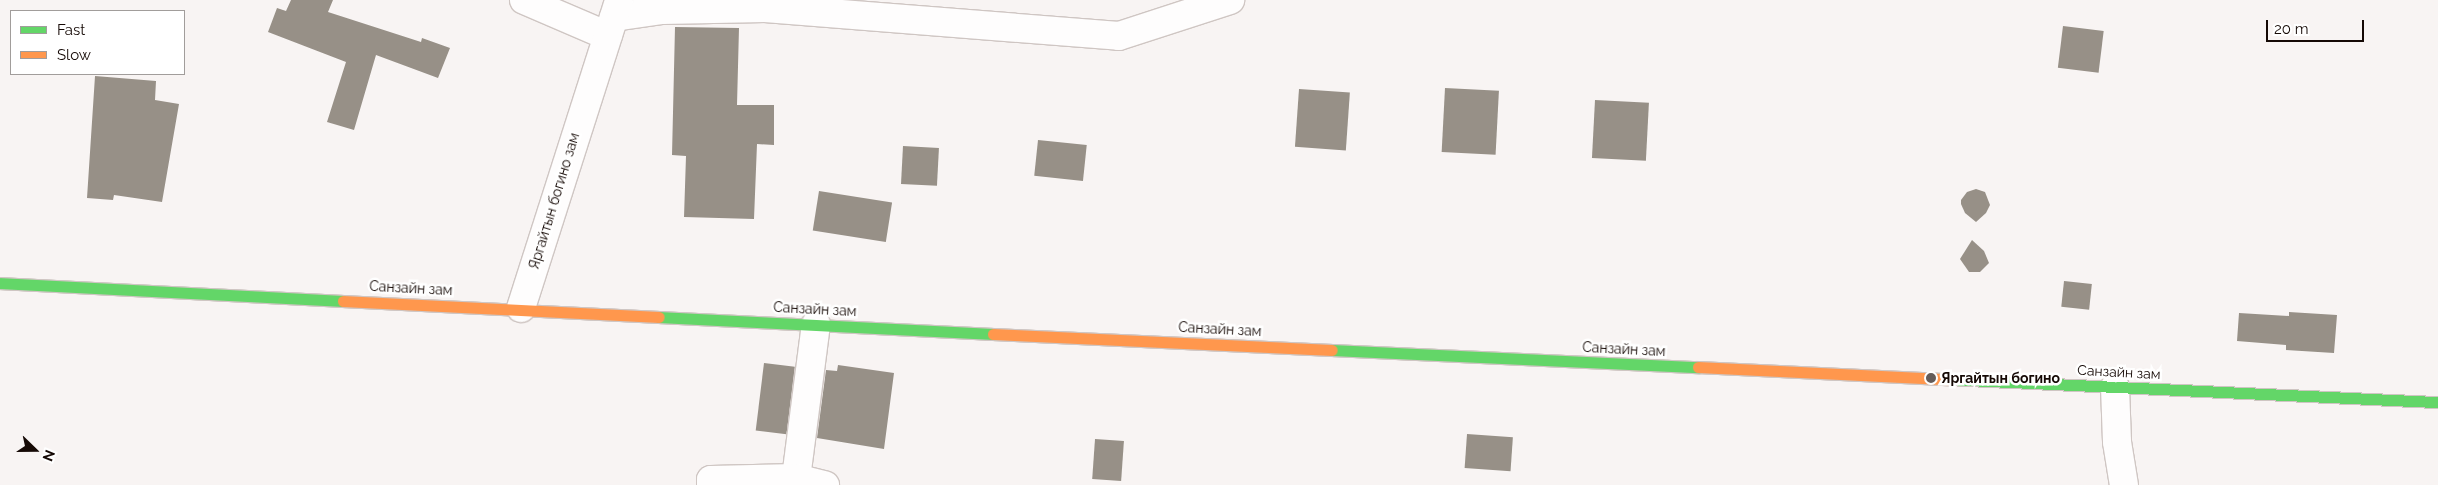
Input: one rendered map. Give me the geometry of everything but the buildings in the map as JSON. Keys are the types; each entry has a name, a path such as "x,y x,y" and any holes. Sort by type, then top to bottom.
{"main road":[{"name":"Санзайн зам","path":"0,283 2438,402"}],"street":[{"path":"524,0 614,18 662,10 765,8 1119,36 1230,0"},
{"name":"Яргайтын богино зам","path":"521,308 588,94 614,18"},
{"path":"796,478 816,324"},
{"path":"2115,387 2118,442 2124,485"},
{"path":"711,485 711,480 796,478 825,485"}],"traffic: fast":[{"path":"0,283 343,301"},
{"path":"659,317 993,334"},
{"path":"1332,350 1698,367"},
{"path":"1947,379 2438,402"}],"traffic: slow":[{"path":"343,301 659,317"},
{"path":"993,334 1332,350"},
{"path":"1698,367 1947,379"}],"place":[{"name":"Яргайтын богино","path":"1931,378"}]}
